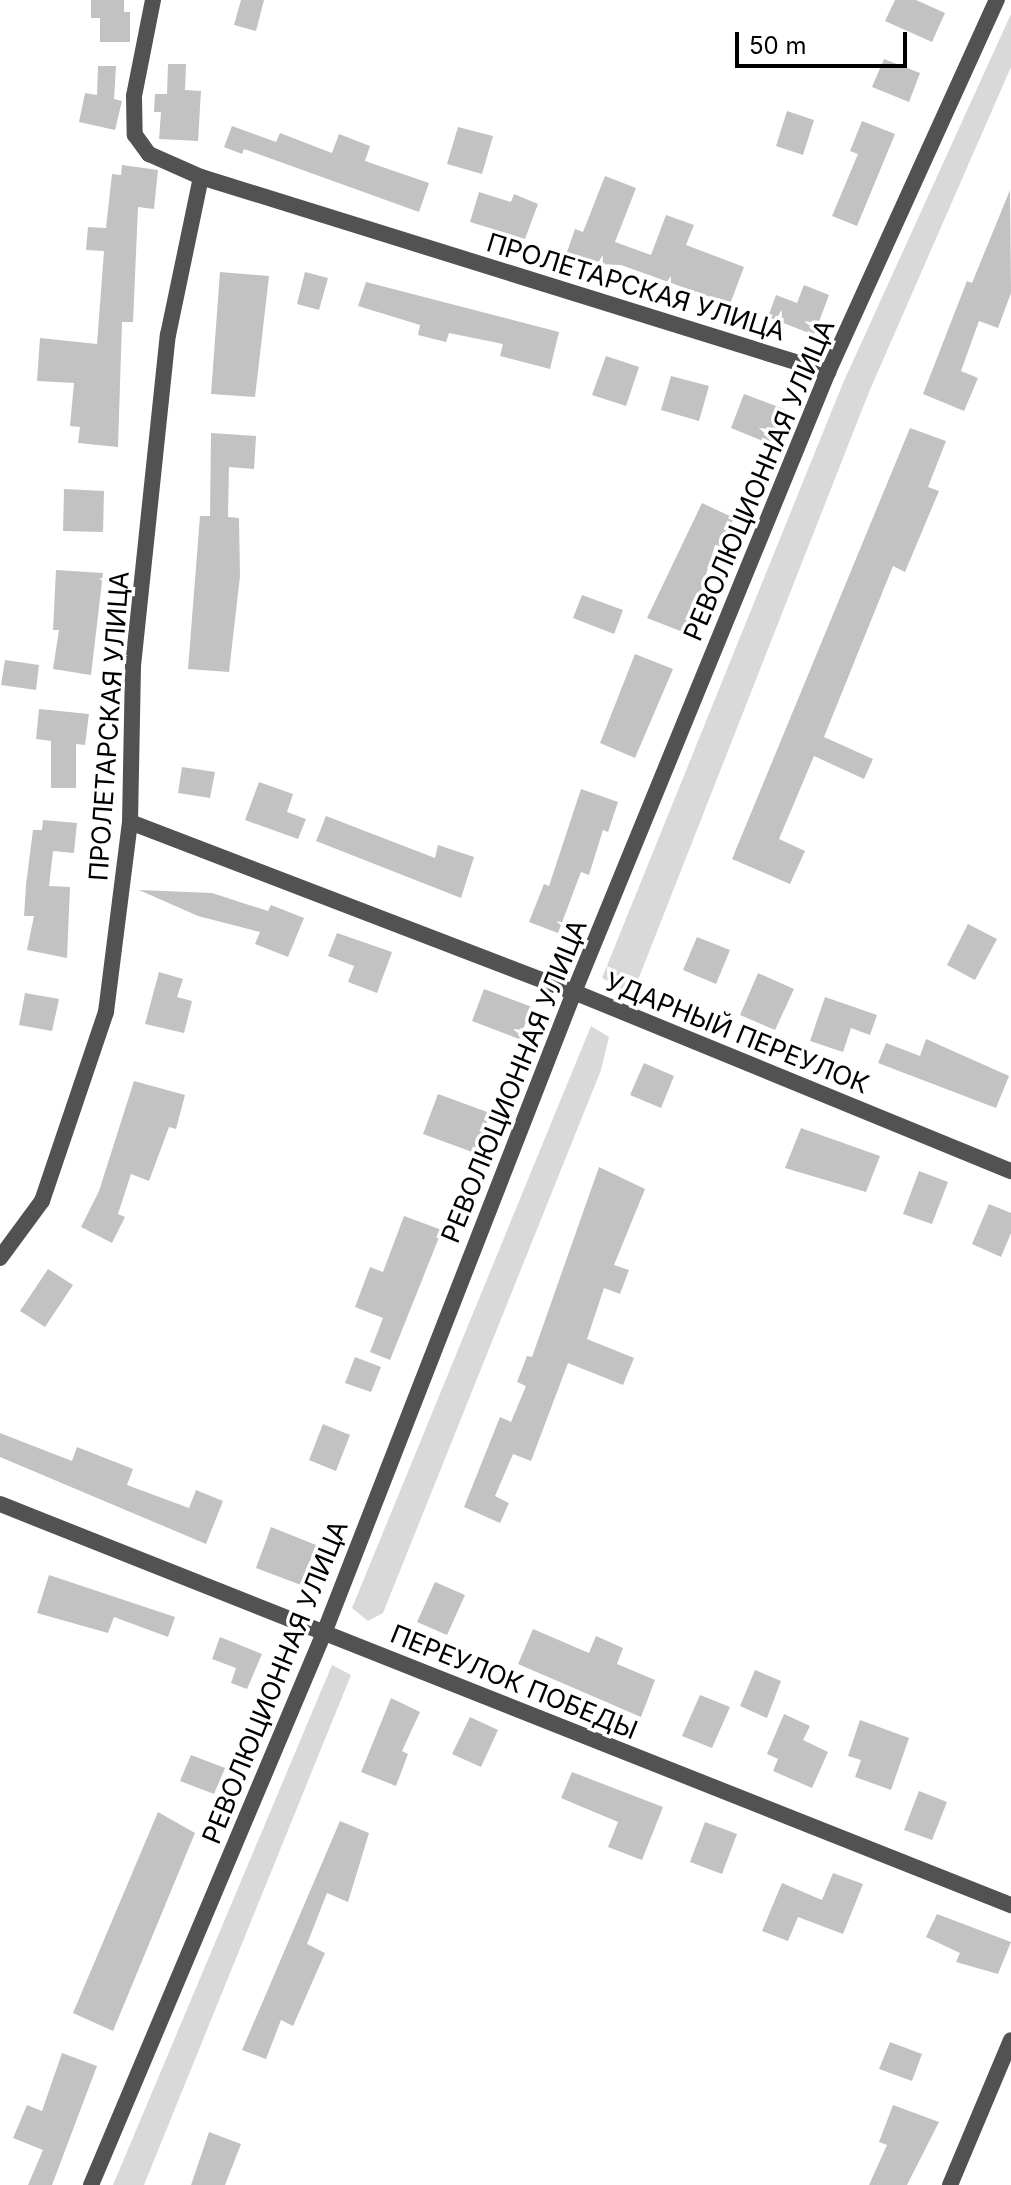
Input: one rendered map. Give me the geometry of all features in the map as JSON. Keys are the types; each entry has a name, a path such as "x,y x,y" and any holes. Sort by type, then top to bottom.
{"street":[{"name":"ПРОЛЕТАРСКАЯ УЛИЦА","path":"153,0 134,96 135,135 149,154 201,177 828,372"},
{"name":"РЕВОЛЮЦИОННАЯ УЛИЦА","path":"91,2185 324,1633 574,992 828,372 997,0"},
{"name":"ПРОЛЕТАРСКАЯ УЛИЦА","path":"0,1258 42,1201 106,1012 130,822 133,666 168,335 201,177"},
{"name":"УДАРНЫЙ ПЕРЕУЛОК","path":"130,822 574,992 1011,1171"},
{"name":"ПЕРЕУЛОК ПОБЕДЫ","path":"0,1504 1011,1905"},
{"path":"950,2185 1011,2040"}],"shaded area":[{"path":"1011,14 1011,67 869,392 638,980 622,989 602,978 843,383"},
{"path":"591,1026 609,1037 601,1070 383,1613 368,1621 352,1608"},
{"path":"332,1665 351,1675 144,2185 113,2185"}],"building":[{"path":"91,0 124,0 124,12 130,12 130,42 100,42 100,18 91,18"},
{"path":"241,0 264,0 256,31 234,25"},
{"path":"895,0 916,0 945,13 932,42 885,21"},
{"path":"884,59 920,73 909,102 872,87"},
{"path":"168,64 186,64 185,90 201,91 198,141 159,139 161,112 154,112 155,94 167,94"},
{"path":"98,66 116,66 114,99 122,101 115,130 79,122 85,93 97,95"},
{"path":"787,111 814,120 803,155 776,146"},
{"path":"862,121 895,134 857,226 832,216 858,154 850,151"},
{"path":"232,126 276,142 280,133 332,153 339,134 370,146 365,161 429,183 419,212 244,149 242,154 224,147"},
{"path":"458,127 493,136 482,174 447,164"},
{"path":"122,165 158,170 154,209 138,207 133,322 122,322 118,447 78,443 80,427 70,426 74,383 37,381 40,338 97,344 104,251 86,250 88,227 106,228 112,174 121,175"},
{"path":"605,176 636,188 615,242 651,255 666,215 694,225 686,245 744,267 730,304 621,265 597,264 567,252 575,229 583,232"},
{"path":"1010,190 1011,293 998,328 979,321 961,371 978,378 964,411 923,394 967,281 972,283"},
{"path":"479,192 511,202 514,194 538,204 525,239 470,222"},
{"path":"220,272 269,276 255,397 211,394"},
{"path":"305,272 328,278 319,310 297,304"},
{"path":"366,282 559,332 550,369 500,356 503,344 449,333 446,342 418,335 420,325 358,306"},
{"path":"804,285 829,295 814,335 768,317 776,295 797,303"},
{"path":"606,356 639,367 626,406 592,395"},
{"path":"671,376 709,386 699,421 661,410"},
{"path":"744,394 784,409 770,444 731,428"},
{"path":"910,428 946,441 928,487 939,491 905,572 893,566 824,737 873,759 864,779 814,756 779,839 805,851 790,884 732,859"},
{"path":"211,433 256,436 254,469 229,467 228,517 239,518 240,576 229,672 188,669 200,516 210,516"},
{"path":"64,489 104,491 103,532 63,531"},
{"path":"702,503 734,518 720,547 715,545 688,634 647,618"},
{"path":"56,570 103,573 91,675 53,669 59,630 53,630"},
{"path":"582,595 623,610 614,634 573,618"},
{"path":"635,654 673,669 635,758 600,743"},
{"path":"5,660 39,665 36,690 1,685"},
{"path":"39,709 89,714 85,745 76,744 76,788 51,788 51,741 36,739"},
{"path":"182,767 215,772 210,798 178,793"},
{"path":"259,782 293,794 287,812 306,819 298,839 245,820"},
{"path":"581,789 618,802 608,832 603,830 589,875 581,872 558,933 529,922 544,884 549,886"},
{"path":"326,816 435,858 438,845 474,857 461,898 316,841"},
{"path":"43,820 77,823 74,853 53,851 49,886 70,887 67,958 27,950 34,916 24,916 26,885 33,830 42,830"},
{"path":"139,890 212,893 268,911 271,905 304,918 288,957 255,944 260,932 198,916"},
{"path":"968,924 997,939 975,980 947,965"},
{"path":"337,933 392,952 377,993 348,982 354,966 328,956"},
{"path":"697,937 730,950 716,984 683,970"},
{"path":"159,972 183,979 177,997 192,1001 184,1033 145,1024"},
{"path":"758,973 794,989 775,1030 740,1015"},
{"path":"484,989 532,1007 519,1039 472,1021"},
{"path":"25,993 59,999 52,1031 19,1025"},
{"path":"825,997 877,1015 870,1035 851,1028 843,1052 810,1041"},
{"path":"926,1039 1009,1076 996,1108 878,1063 886,1043 920,1056"},
{"path":"644,1063 674,1076 661,1108 630,1095"},
{"path":"134,1081 185,1095 176,1129 169,1127 149,1181 131,1174 118,1214 125,1217 112,1243 81,1227 99,1191"},
{"path":"438,1094 490,1113 475,1153 423,1134"},
{"path":"801,1128 880,1156 866,1192 785,1168"},
{"path":"599,1167 645,1189 614,1265 629,1270 620,1294 604,1288 587,1339 634,1358 623,1385 568,1363 531,1461 513,1454 495,1496 509,1503 500,1523 464,1507 500,1417 511,1422 526,1386 517,1382 527,1356 532,1357"},
{"path":"919,1171 948,1182 932,1224 903,1214"},
{"path":"989,1204 1011,1213 1011,1233 1001,1257 972,1244"},
{"path":"404,1216 442,1230 390,1360 370,1352 383,1318 355,1307 370,1267 383,1272"},
{"path":"48,1269 73,1285 45,1327 20,1311"},
{"path":"355,1357 381,1367 371,1392 345,1383"},
{"path":"323,1424 350,1435 336,1471 309,1460"},
{"path":"0,1433 72,1461 77,1447 133,1469 127,1485 189,1508 196,1490 223,1501 206,1544 0,1457"},
{"path":"271,1527 316,1545 301,1585 256,1568"},
{"path":"49,1575 175,1617 168,1637 114,1617 108,1633 37,1613"},
{"path":"435,1582 465,1595 447,1635 417,1622"},
{"path":"533,1629 589,1653 596,1636 623,1648 617,1664 655,1680 641,1717 518,1664"},
{"path":"220,1637 262,1654 247,1689 231,1683 236,1668 212,1659"},
{"path":"755,1670 781,1681 767,1718 740,1706"},
{"path":"700,1695 730,1707 712,1748 682,1736"},
{"path":"391,1698 420,1712 402,1751 408,1754 396,1786 361,1772"},
{"path":"784,1714 810,1726 803,1740 828,1752 812,1788 773,1771 778,1759 767,1754"},
{"path":"470,1717 498,1730 481,1767 452,1754"},
{"path":"860,1720 909,1738 891,1790 855,1777 861,1760 848,1756"},
{"path":"191,1755 225,1768 214,1794 180,1781"},
{"path":"572,1772 663,1807 642,1860 608,1847 618,1822 561,1798"},
{"path":"919,1791 947,1802 932,1840 904,1830"},
{"path":"158,1812 195,1833 113,2031 73,2013"},
{"path":"340,1821 369,1833 348,1902 327,1893 307,1944 325,1953 293,2026 281,2020 266,2059 242,2050"},
{"path":"705,1822 737,1834 722,1874 690,1862"},
{"path":"833,1873 863,1884 843,1934 798,1917 788,1941 762,1931 782,1883 822,1900"},
{"path":"937,1914 1011,1942 998,1974 956,1962 960,1953 926,1937"},
{"path":"890,2042 922,2054 912,2081 879,2069"},
{"path":"62,2053 97,2066 52,2185 28,2185 43,2150 13,2138 27,2105 42,2111"},
{"path":"893,2105 939,2122 907,2185 869,2185 887,2145 879,2142"},
{"path":"209,2132 241,2144 225,2185 191,2185"}]}
